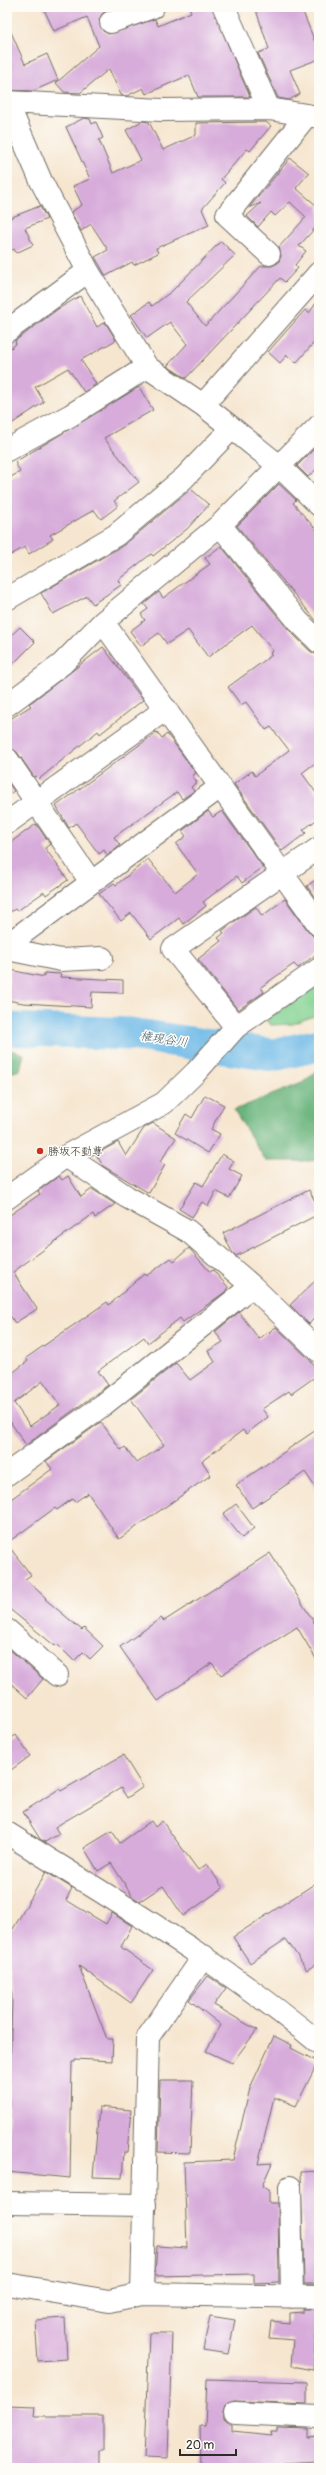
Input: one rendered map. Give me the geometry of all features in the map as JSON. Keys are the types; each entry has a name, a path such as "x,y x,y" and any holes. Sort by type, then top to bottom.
{"street":[{"path":"111,22 153,7"},
{"path":"224,7 269,109"},
{"path":"313,116 269,109 162,110 7,102 41,181 88,271 147,367 203,405 232,428 278,465 319,505"},
{"path":"269,254 227,215 313,116"},
{"path":"7,330 88,271"},
{"path":"203,405 319,273"},
{"path":"7,450 71,415 147,367"},
{"path":"7,705 62,664 103,622 220,525 278,465 319,426"},
{"path":"7,599 116,535 184,478 232,428"},
{"path":"220,525 298,620 319,642"},
{"path":"103,622 319,925"},
{"path":"7,823 38,803 166,709"},
{"path":"7,759 91,882"},
{"path":"7,945 220,787"},
{"path":"232,1032 173,949 319,848"},
{"path":"7,949 60,960 102,958"},
{"path":"7,1198 66,1156 164,1103 196,1072 232,1032 319,969"},
{"path":"66,1156 127,1197 188,1231 252,1286 319,1351"},
{"path":"7,1474 103,1405 252,1286"},
{"path":"7,1630 57,1675"},
{"path":"7,1833 204,1956 285,2014 319,2043"},
{"path":"142,2294 148,2037 204,1956"},
{"path":"290,2187 292,2297"},
{"path":"7,2203 145,2205"},
{"path":"7,2284 109,2301 142,2294 319,2297"},
{"path":"235,2413 319,2418"}],"green space":[{"path":"319,982 319,1014 293,1024 271,1025 266,1019"},
{"path":"7,1049 24,1054 20,1070 7,1074"},
{"path":"319,1069 319,1157 311,1161 266,1161 234,1110 302,1083"}],"building":[{"path":"43,7 111,7 102,14 99,20 103,31 109,34 155,19 158,26 191,12 189,7 212,7 250,97 198,97 189,75 146,94 143,88 127,96 121,95 109,69 80,93 64,92 56,83 99,46 87,17 54,31"},
{"path":"255,7 301,7 315,42 319,41 319,59 290,70 300,94 289,100 278,98 258,53 269,49"},
{"path":"7,23 25,64 47,54 58,80 33,91 7,90"},
{"path":"84,118 90,119 92,124 96,122 103,138 99,140 113,173 141,160 126,130 142,121 149,122 163,150 196,135 196,123 266,122 271,126 250,151 247,149 221,179 225,183 202,209 209,225 156,248 158,253 134,265 132,262 106,276 95,257 108,250 91,224 81,231 71,212 82,205 73,186 90,179 66,127"},
{"path":"290,158 309,173 296,188 317,206 319,205 319,230 316,227 299,246 306,251 295,265 298,268 285,282 280,278 186,378 167,366 187,344 170,322 147,338 131,315 149,302 152,306 172,291 221,241 235,255 186,302 205,326 261,266 272,266 278,263 281,256 279,247 306,217 290,202 275,216 271,212 258,227 247,216 261,203 249,208"},
{"path":"40,206 47,219 25,228 33,245 16,253 14,249 7,252 7,219"},
{"path":"80,296 97,327 105,322 116,340 81,360 96,384 84,392 68,368 35,387 44,402 7,427 7,351 16,344 15,341 58,309"},
{"path":"319,299 319,337 296,363 287,355 280,363 268,352 305,310 309,313"},
{"path":"139,387 153,410 104,438 139,482 114,501 118,506 101,519 94,510 50,535 53,539 29,554 25,547 7,557 7,479 20,472 15,462"},
{"path":"319,444 319,467 308,477 297,466"},
{"path":"279,484 296,500 293,503 319,533 319,624 237,526"},
{"path":"191,489 209,505 187,529 153,556 151,554 118,580 121,585 93,604 87,596 53,614 41,593 124,545"},
{"path":"221,546 288,629 310,651 319,656 319,760 302,773 319,797 319,818 303,830 306,833 282,851 234,784 252,771 255,776 289,750 271,727 266,730 246,702 241,705 228,687 272,655 270,653 273,651 252,625 208,657 188,630 167,644 159,633 141,646 130,631 145,620 141,614 148,609 144,604 159,592 163,598 210,564 205,558"},
{"path":"20,627 35,642 7,670 7,639"},
{"path":"103,647 143,700 100,734 98,731 39,779 36,776 34,777 17,752 7,747 7,721 31,706 29,704"},
{"path":"157,732 162,738 167,734 196,773 192,776 197,782 191,787 194,791 182,799 177,792 114,837 120,845 107,855 104,850 99,854 76,823 69,828 56,806"},
{"path":"7,781 14,791 7,796"},
{"path":"208,811 213,817 222,811 263,867 242,883 237,876 203,902 206,906 183,924 179,918 151,939 131,913 121,921 99,894 114,883 116,885 148,859 175,892 198,874 176,844 186,836 182,831"},
{"path":"36,824 50,844 45,848 68,880 46,895 44,892 17,911 15,909 7,914 7,845"},
{"path":"319,877 319,899 317,901 307,886"},
{"path":"285,899 309,932 319,942 319,952 298,968 294,964 261,987 264,992 238,1010 198,959 221,941 218,938 224,933 222,931 235,921 256,907 262,916"},
{"path":"10,970 44,977 44,973 61,974 60,977 123,980 123,993 92,992 91,1007 23,1003 7,1000"},
{"path":"205,1095 224,1105 211,1129 220,1134 208,1153 175,1133 186,1114 192,1118"},
{"path":"153,1123 176,1138 160,1162 165,1165 149,1193 103,1166 96,1154 118,1142 126,1156 144,1128"},
{"path":"222,1154 234,1161 229,1169 242,1176 229,1198 216,1191 208,1206 202,1202 192,1217 179,1209 196,1182 203,1186"},
{"path":"59,1176 62,1180 68,1176 81,1197 92,1189 115,1204 95,1218 93,1214 13,1272 37,1309 15,1323 7,1311 7,1217 40,1194 38,1191"},
{"path":"309,1190 319,1209 319,1214 236,1256 232,1252 223,1233"},
{"path":"189,1248 210,1272 213,1270 228,1287 225,1292 183,1322 180,1318 148,1343 144,1337 98,1371 108,1385 26,1445 7,1417 7,1377 28,1361 26,1358 107,1302 109,1305 144,1274 146,1276 171,1258 174,1261","holes":["43,1381 60,1405 30,1426 14,1403"]},
{"path":"319,1277 319,1313 309,1324 290,1305"},
{"path":"239,1312 259,1339 268,1332 270,1334 269,1332 276,1327 310,1360 319,1374 291,1394 289,1391 262,1409 268,1417 246,1434 243,1430 202,1461 211,1475 119,1539 88,1493 75,1502 72,1499 57,1510 55,1508 7,1543 7,1502 52,1469 46,1461 101,1422 121,1450 125,1447 137,1463 164,1445 131,1399 176,1363 190,1380 215,1362 208,1351 223,1342 215,1332"},
{"path":"319,1428 319,1493 305,1472 252,1508 236,1485"},
{"path":"236,1504 254,1528 242,1538 223,1514"},
{"path":"7,1544 31,1575 25,1579 46,1598 45,1599 82,1630 84,1628 103,1646 90,1659 83,1652 74,1661 57,1644 55,1646 7,1607"},
{"path":"270,1553 319,1630 319,1664 297,1627 221,1675 212,1663 158,1701 120,1647 161,1618 164,1621"},
{"path":"7,1647 43,1679 27,1698 7,1680"},
{"path":"16,1735 30,1756 7,1773 7,1741"},
{"path":"123,1755 143,1787 127,1798 121,1788 55,1827 59,1834 45,1842 40,1839 23,1812 59,1789 61,1791"},
{"path":"151,1821 155,1827 162,1821 198,1870 207,1864 223,1888 183,1916 163,1886 140,1901 133,1897 111,1863 98,1871 84,1848 112,1831 120,1843"},
{"path":"46,1872 72,1888 66,1900 106,1924 112,1913 132,1926 121,1947 153,1970 131,2003 79,1966 107,2039 113,2039 112,2061 75,2059 75,2062 72,2062 70,2178 7,2172 12,1999 9,1959 7,1957 7,1924 13,1929"},
{"path":"319,1881 319,1962 307,1970 286,1939 250,1963 233,1937"},
{"path":"208,1976 226,1988 214,2005 257,2030 232,2063 206,2051 221,2025 189,2000"},
{"path":"274,2036 292,2045 291,2048 318,2062 296,2106 274,2097 258,2164 272,2163 262,2186 269,2191 269,2203 278,2203 279,2282 254,2283 254,2274 155,2276 157,2246 187,2248 184,2162 233,2160 250,2088"},
{"path":"160,2080 193,2080 190,2153 158,2152"},
{"path":"99,2107 131,2110 127,2152 124,2152 122,2178 93,2177"},
{"path":"319,2171 319,2284 304,2284 301,2172"},
{"path":"303,2309 319,2309 319,2335 316,2335 313,2370 291,2366 293,2340 269,2338 271,2321 290,2323 290,2313 303,2312"},
{"path":"210,2316 235,2320 228,2354 203,2350"},
{"path":"65,2318 67,2359 38,2361 35,2320"},
{"path":"149,2333 172,2333 168,2458 144,2457"},
{"path":"207,2379 307,2382 307,2404 235,2401 225,2406 223,2413 224,2419 232,2425 232,2431 272,2435 271,2431 277,2431 277,2428 308,2429 308,2437 319,2436 319,2461 283,2463 283,2468 201,2468 200,2426 205,2426"},
{"path":"7,2405 35,2406 34,2416 103,2416 103,2450 99,2450 99,2468 7,2468"}],"waterway":[{"name":"権現谷川","path":"7,1029 130,1034 273,1055 319,1045"}],"place":[{"name":"勝坂不動尊","path":"40,1151"}]}
